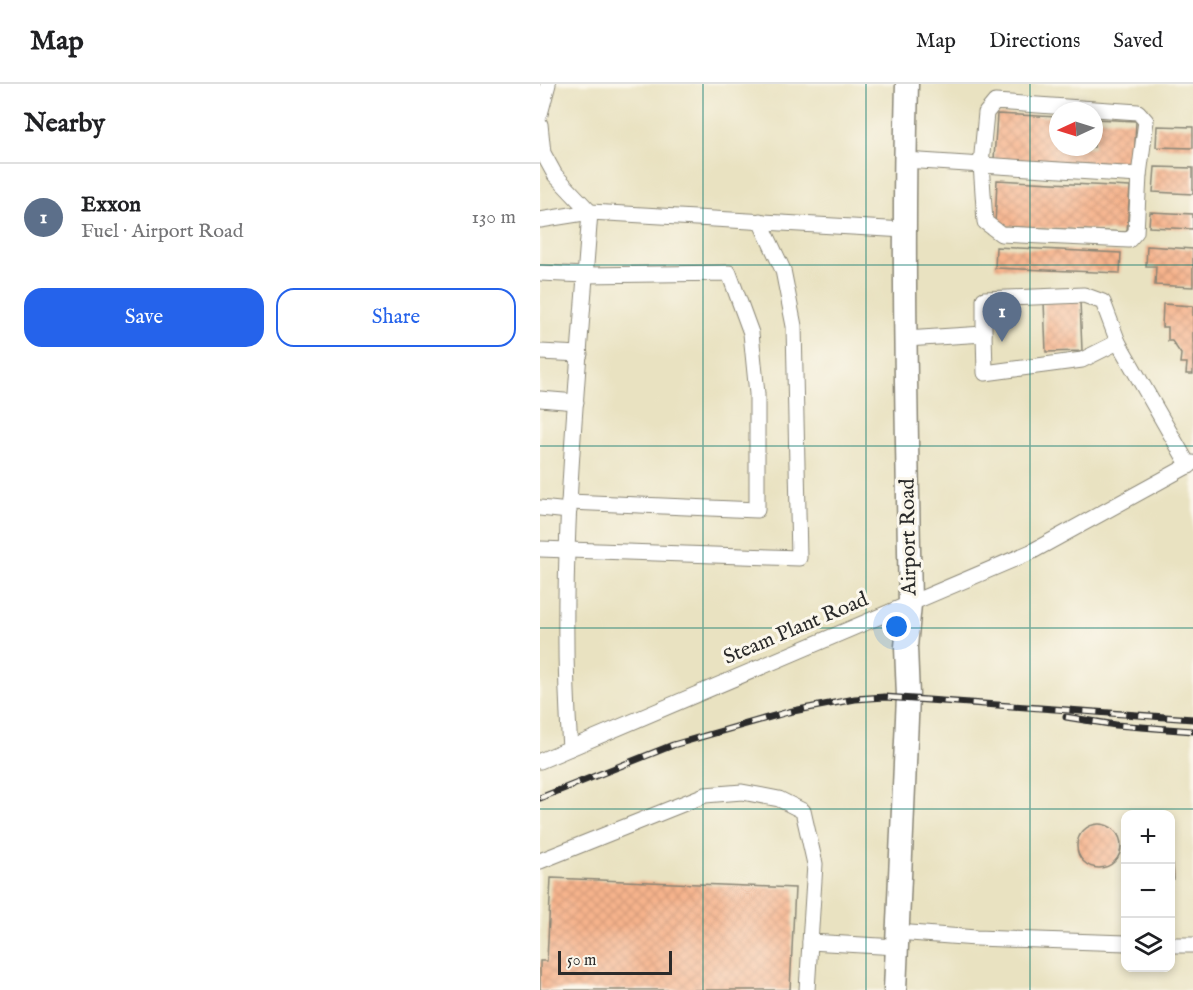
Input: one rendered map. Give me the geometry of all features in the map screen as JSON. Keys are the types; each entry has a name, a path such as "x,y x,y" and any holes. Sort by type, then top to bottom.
{"highway":[{"name":"Airport Road","path":"894,990 908,696 906,648 910,604 905,230 907,84"}],"street":[{"path":"540,114 548,84"},
{"path":"995,102 1138,112 1146,122 1139,176 1136,232 1129,240 1000,234 985,222 981,164 986,113 995,102"},
{"path":"540,124 543,153 555,175 590,212 567,550 566,689 570,748"},
{"path":"905,160 1139,176"},
{"path":"540,220 590,212 905,230"},
{"path":"540,549 799,558 794,326 783,270 760,221"},
{"path":"540,273 586,275 729,273 751,333 757,394 758,510 540,508"},
{"path":"1118,342 1082,360 985,373 984,299 1084,294 1103,302 1118,342 1191,465"},
{"path":"906,339 984,334"},
{"path":"540,352 580,354"},
{"path":"540,399 576,402"},
{"name":"Steam Plant Road","path":"540,760 1031,552 1191,465"},
{"path":"540,861 705,795 742,792 779,799 803,811 815,864 807,990"},
{"path":"810,942 976,938 1121,943"},
{"path":"1175,945 1193,945"}],"building":[{"path":"997,114 1049,117 1049,156 1103,156 1103,119 1136,121 1134,167 994,159"},
{"path":"1157,126 1193,127 1193,148 1156,147"},
{"path":"1155,167 1193,168 1193,194 1153,192"},
{"path":"997,180 1130,187 1127,232 995,226"},
{"path":"1150,212 1193,214 1193,229 1149,227"},
{"path":"1147,246 1193,249 1193,287 1155,285 1156,266 1146,266"},
{"path":"996,247 1121,253 1120,273 995,268"},
{"path":"1080,301 1082,351 1046,352 1044,302"},
{"path":"1163,304 1193,306 1193,374 1186,374 1187,363 1180,363 1181,354 1172,341 1168,341 1168,327 1162,327"},
{"path":"1099,824 1115,830 1121,846 1115,862 1099,868 1083,862 1077,846 1083,830"},
{"path":"551,878 795,888 790,990 540,990 540,961 547,961"}],"railway":[{"path":"540,798 673,745 788,712 855,699 885,697 1193,719"},
{"path":"1066,717 1116,725 1193,731"}],"place":[{"name":"Exxon","path":"1002,342"}]}
